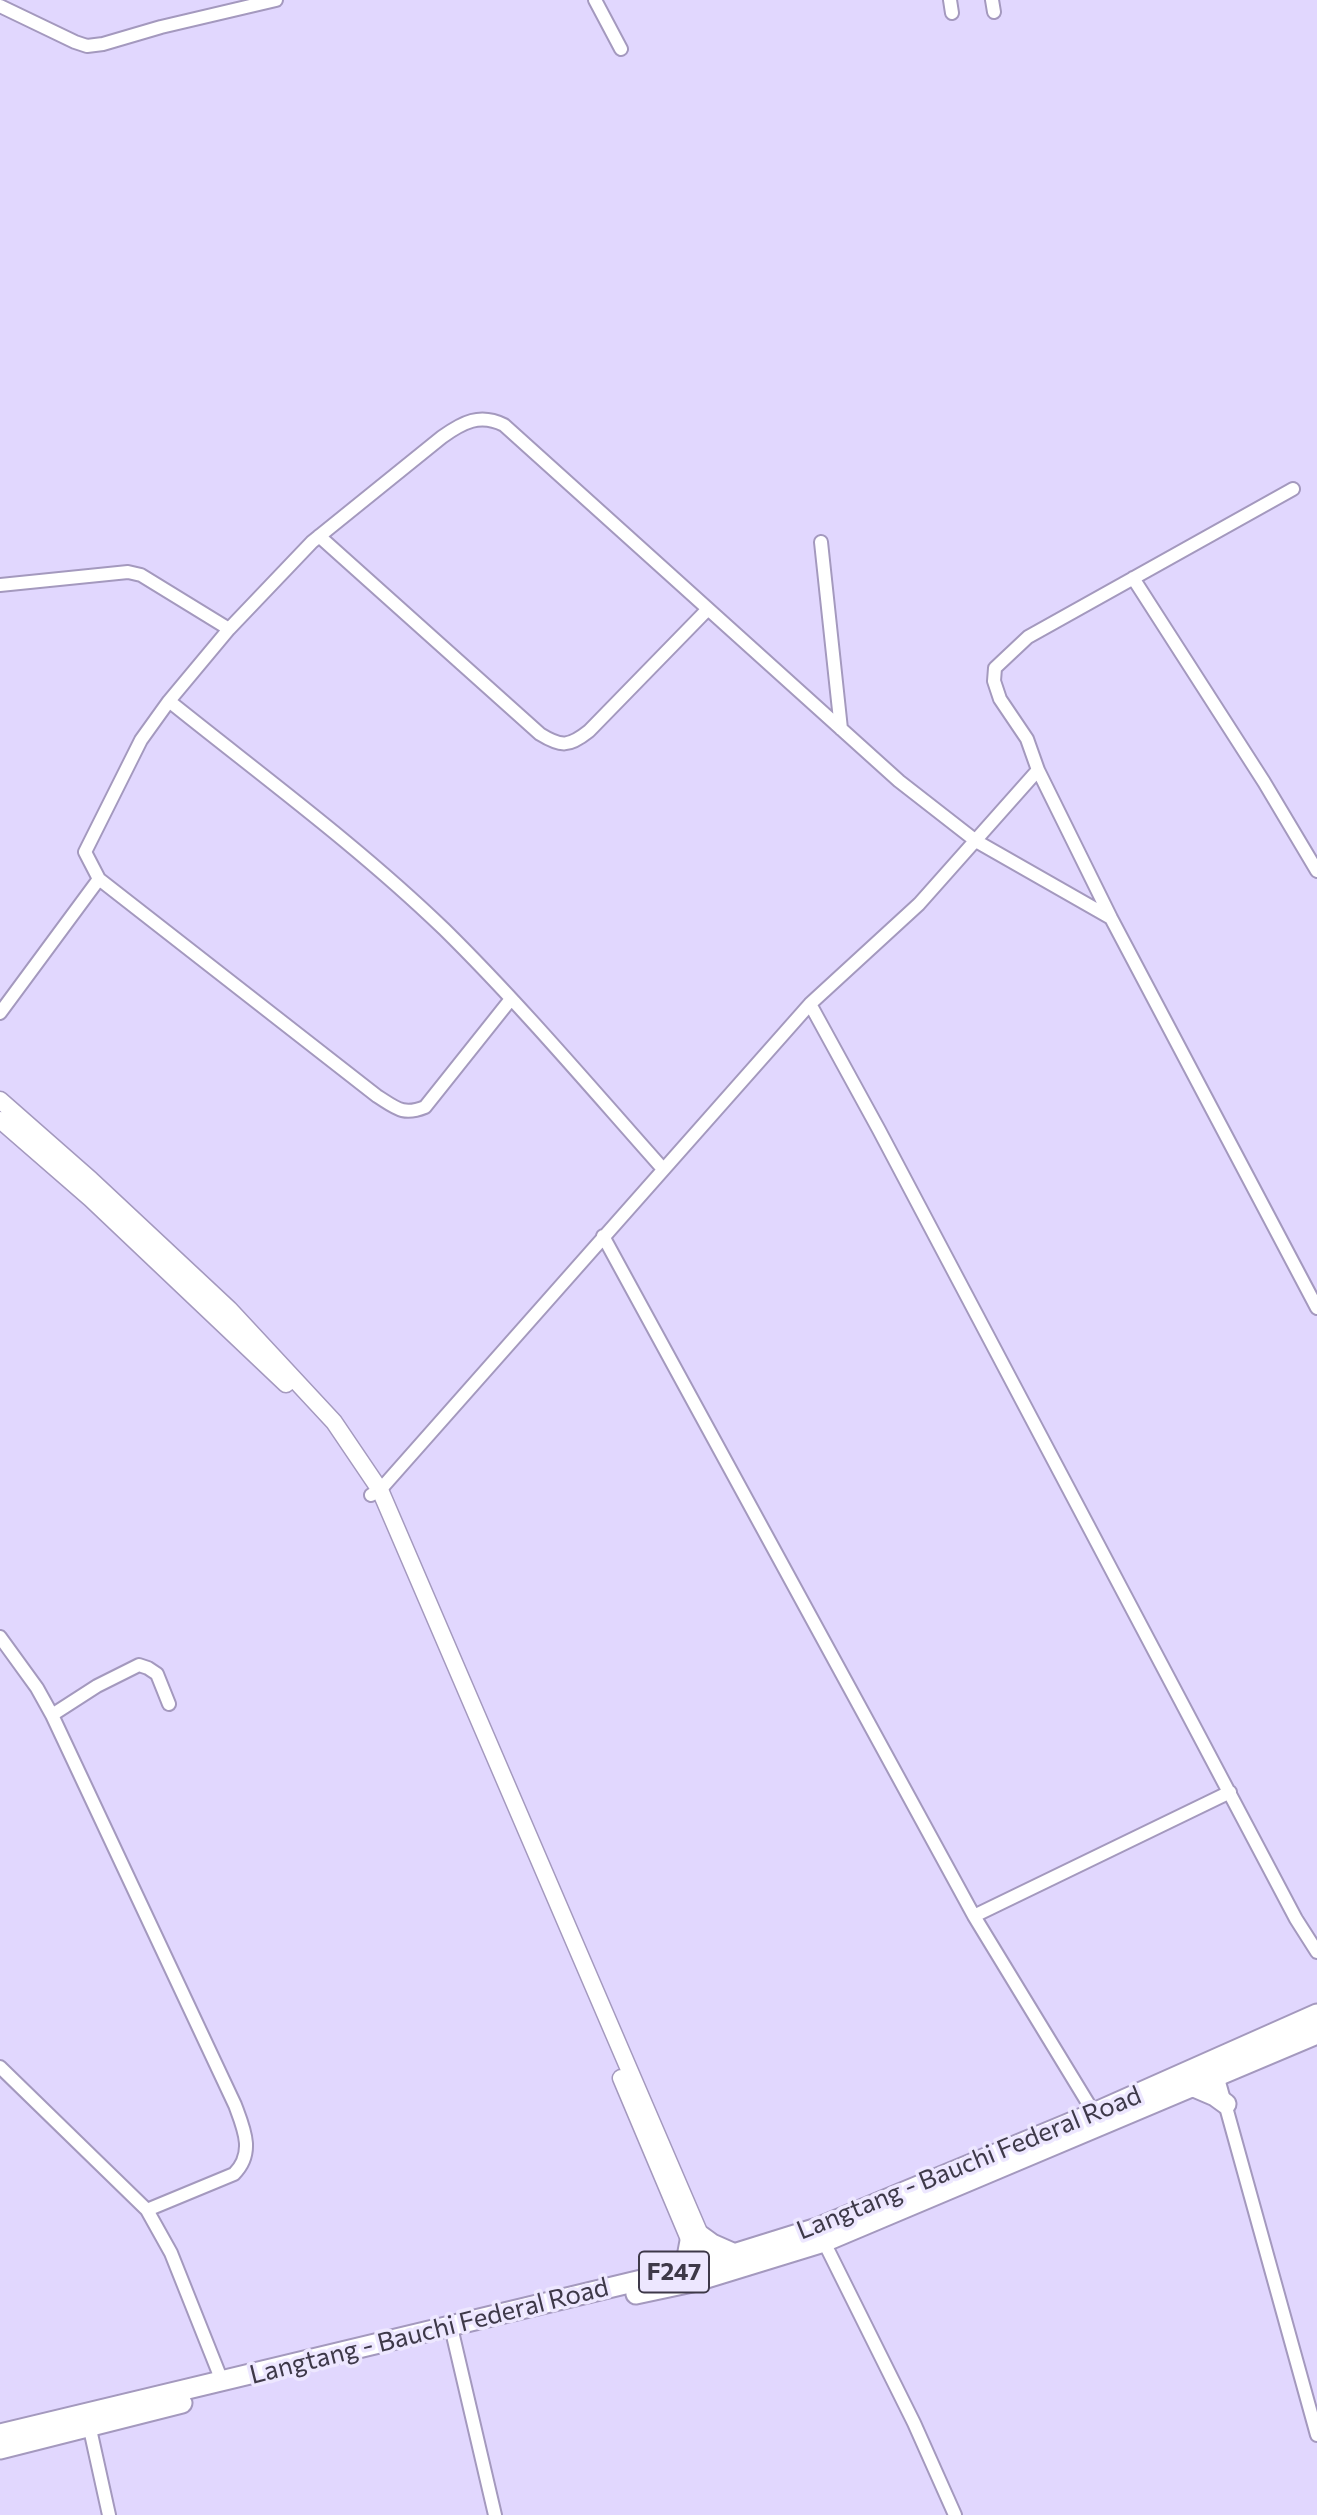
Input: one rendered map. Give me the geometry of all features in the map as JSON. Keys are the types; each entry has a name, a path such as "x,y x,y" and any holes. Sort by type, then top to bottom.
{"main road":[{"name":"Langtang - Bauchi Federal Road","path":"0,2434 226,2392 452,2326 685,2276 725,2273 1194,2087 1215,2070 1317,2014"},
{"name":"Langtang - Bauchi Federal Road","path":"0,2449 87,2419 222,2381 685,2276 704,2264 821,2235 1094,2113 1317,2034"},
{"path":"1194,2087 1216,2096 1226,2104"},
{"path":"685,2276 687,2257 695,2238 737,2255"}],"street":[{"path":"0,6 88,46 276,0"},
{"path":"595,0 621,49"},
{"path":"511,999 425,1107 411,1113 397,1109 99,879 85,852 141,740 169,701 229,629 319,536 460,425 482,418 504,425 899,781 976,841 1111,918"},
{"path":"1293,489 1028,637 995,668 994,681 1000,699 1027,739 1038,770 1111,918 1317,1308"},
{"path":"319,536 540,734 553,742 576,742 589,732 708,609"},
{"path":"821,542 841,729"},
{"path":"0,585 128,572 141,575 229,629"},
{"path":"1133,578 1264,782 1317,871"},
{"path":"169,701 370,863 443,929 511,999 663,1169"},
{"path":"375,1493 810,1004 919,904 1038,770"},
{"path":"0,1013 99,879"},
{"path":"810,1004 1296,1919 1317,1952"},
{"path":"0,1100 229,1309 334,1422 375,1493 695,2238 707,2252 704,2264 725,2273"},
{"path":"0,1120 91,1199 310,1408 375,1493"},
{"path":"603,1236 974,1916 1094,2113"},
{"path":"0,1637 37,1688 52,1715 244,2129 247,2153 243,2166 234,2174 146,2210"},
{"path":"52,1715 97,1686 139,1665 157,1674 169,1704"},
{"path":"974,1916 1230,1792"},
{"path":"0,2067 146,2210 176,2264 222,2381"},
{"path":"1215,2070 1317,2435"},
{"path":"821,2235 914,2423 955,2515"},
{"path":"452,2326 495,2515"},
{"path":"87,2419 110,2515"}]}
